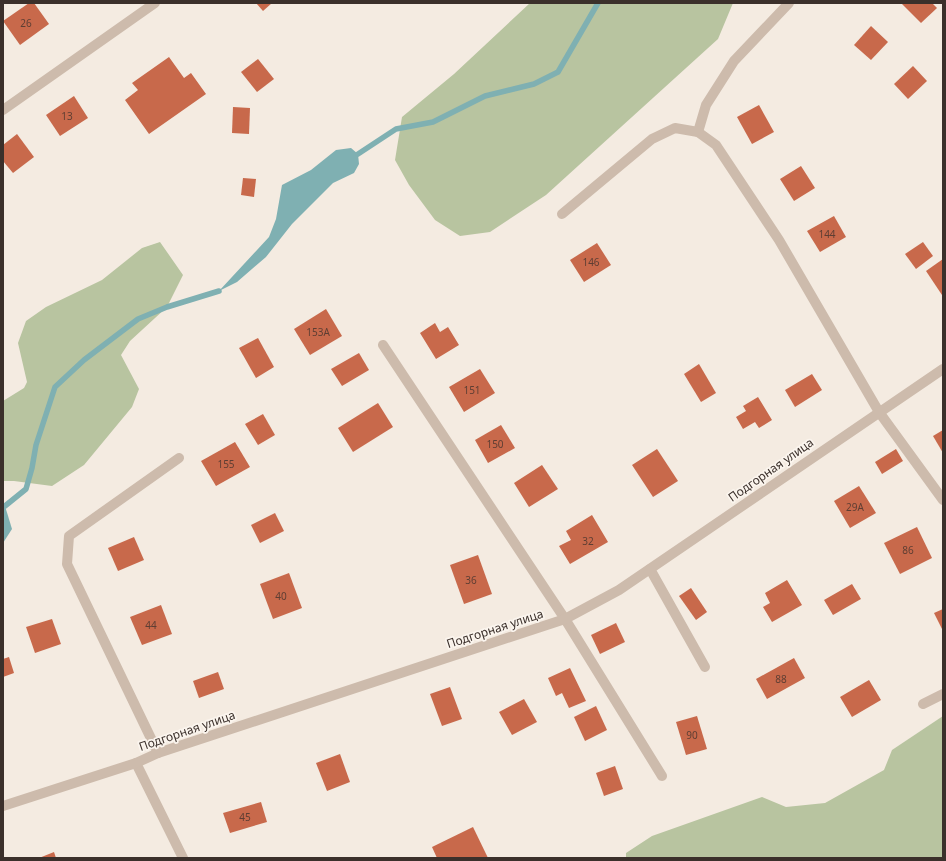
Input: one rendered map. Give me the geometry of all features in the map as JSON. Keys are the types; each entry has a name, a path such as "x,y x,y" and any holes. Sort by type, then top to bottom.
{"street":[{"path":"3,110 155,3"},
{"path":"698,132 706,105 734,61 789,3"},
{"path":"562,214 652,139 675,128 698,132 716,145 779,240 879,412 943,500"},
{"path":"383,345 565,619 662,776"},
{"name":"Подгорная улица","path":"3,806 136,763 158,753 565,619 619,590 943,369"},
{"path":"158,753 67,564 70,536 179,458"},
{"path":"650,569 705,667"},
{"path":"923,704 943,694"},
{"path":"136,763 183,858"}],"green space":[{"path":"530,3 733,3 718,39 546,195 490,232 460,236 435,220 409,185 395,160 402,117 454,74"},
{"path":"160,242 183,275 167,307 130,341 121,355 139,389 132,407 84,465 52,486 3,481 3,401 24,388 27,382 18,343 26,321 46,307 102,280 142,248"},
{"path":"943,716 943,858 626,858 626,853 652,836 762,797 786,807 825,803 884,770 892,750"}],"water":[{"path":"351,148 358,154 359,164 354,173 333,183 292,224 266,257 237,282 219,291 269,237 276,219 282,185 311,170 336,150"},
{"path":"3,505 5,506 12,529 3,543"}],"building":[{"path":"29,3 34,3 49,24 20,45 3,21"},
{"path":"256,3 272,3 263,11"},
{"path":"901,3 932,3 937,8 921,23"},
{"path":"871,26 888,42 871,60 854,45"},
{"path":"169,57 184,78 191,73 206,94 149,134 125,100 138,90 132,83"},
{"path":"258,59 274,79 257,92 241,72"},
{"path":"913,66 927,81 908,99 894,84"},
{"path":"74,96 88,118 60,136 46,115"},
{"path":"759,105 774,132 752,144 737,117"},
{"path":"233,107 250,108 249,134 232,133"},
{"path":"17,134 34,157 13,173 3,161 3,145"},
{"path":"801,166 815,188 794,201 780,179"},
{"path":"243,178 256,179 254,197 241,195"},
{"path":"834,216 846,237 820,252 807,231"},
{"path":"923,242 933,256 916,269 905,254"},
{"path":"597,243 611,265 584,282 570,260"},
{"path":"943,259 943,294 942,295 926,271"},
{"path":"326,309 342,336 310,355 294,329"},
{"path":"435,323 440,332 448,327 459,345 436,359 420,333"},
{"path":"258,338 274,367 256,378 239,348"},
{"path":"359,353 369,370 342,386 331,369"},
{"path":"699,364 716,393 701,402 684,374"},
{"path":"480,369 495,393 464,412 449,387"},
{"path":"812,374 822,390 795,407 785,390"},
{"path":"758,397 772,420 759,428 755,422 743,429 736,417 746,411 743,406"},
{"path":"378,403 393,427 353,452 338,428"},
{"path":"263,414 275,435 258,445 245,424"},
{"path":"501,425 515,448 488,463 475,440"},
{"path":"943,430 943,453 933,436"},
{"path":"235,442 250,467 216,486 201,461"},
{"path":"657,449 678,481 653,497 632,465"},
{"path":"896,449 903,461 882,474 875,462"},
{"path":"542,465 558,489 529,507 514,483"},
{"path":"859,486 876,513 850,528 834,501"},
{"path":"275,513 284,531 260,543 251,525"},
{"path":"592,515 608,542 570,564 559,546 571,540 566,531"},
{"path":"917,527 932,558 900,574 884,543"},
{"path":"134,537 144,560 118,571 108,548"},
{"path":"478,555 492,594 464,604 450,565"},
{"path":"289,573 302,608 273,619 260,584"},
{"path":"787,580 802,605 772,622 763,607 770,603 765,593"},
{"path":"852,584 861,599 833,615 824,600"},
{"path":"691,588 707,612 696,620 679,596"},
{"path":"161,605 172,634 142,645 130,617"},
{"path":"943,609 943,631 934,613"},
{"path":"52,619 61,644 35,653 26,627"},
{"path":"616,623 625,642 600,654 591,635"},
{"path":"9,657 14,673 3,677 3,659"},
{"path":"794,658 805,678 767,699 756,679"},
{"path":"570,668 586,701 569,708 562,693 556,696 548,678"},
{"path":"218,672 224,689 199,698 193,681"},
{"path":"869,680 881,700 852,717 840,697"},
{"path":"450,687 462,719 442,726 430,694"},
{"path":"524,699 537,722 512,735 499,712"},
{"path":"596,706 607,730 585,741 574,717"},
{"path":"697,716 707,749 686,755 676,722"},
{"path":"340,754 350,782 327,791 316,763"},
{"path":"615,766 623,789 604,796 596,773"},
{"path":"261,802 267,822 230,833 223,813"},
{"path":"473,827 488,858 437,858 432,847"},
{"path":"54,852 56,858 39,858"}],"waterway":[{"path":"358,154 396,129 433,122 485,96 534,84 558,72 598,3"},
{"path":"5,506 26,489 36,445 55,387 84,360 138,319 167,307 219,291"}]}
